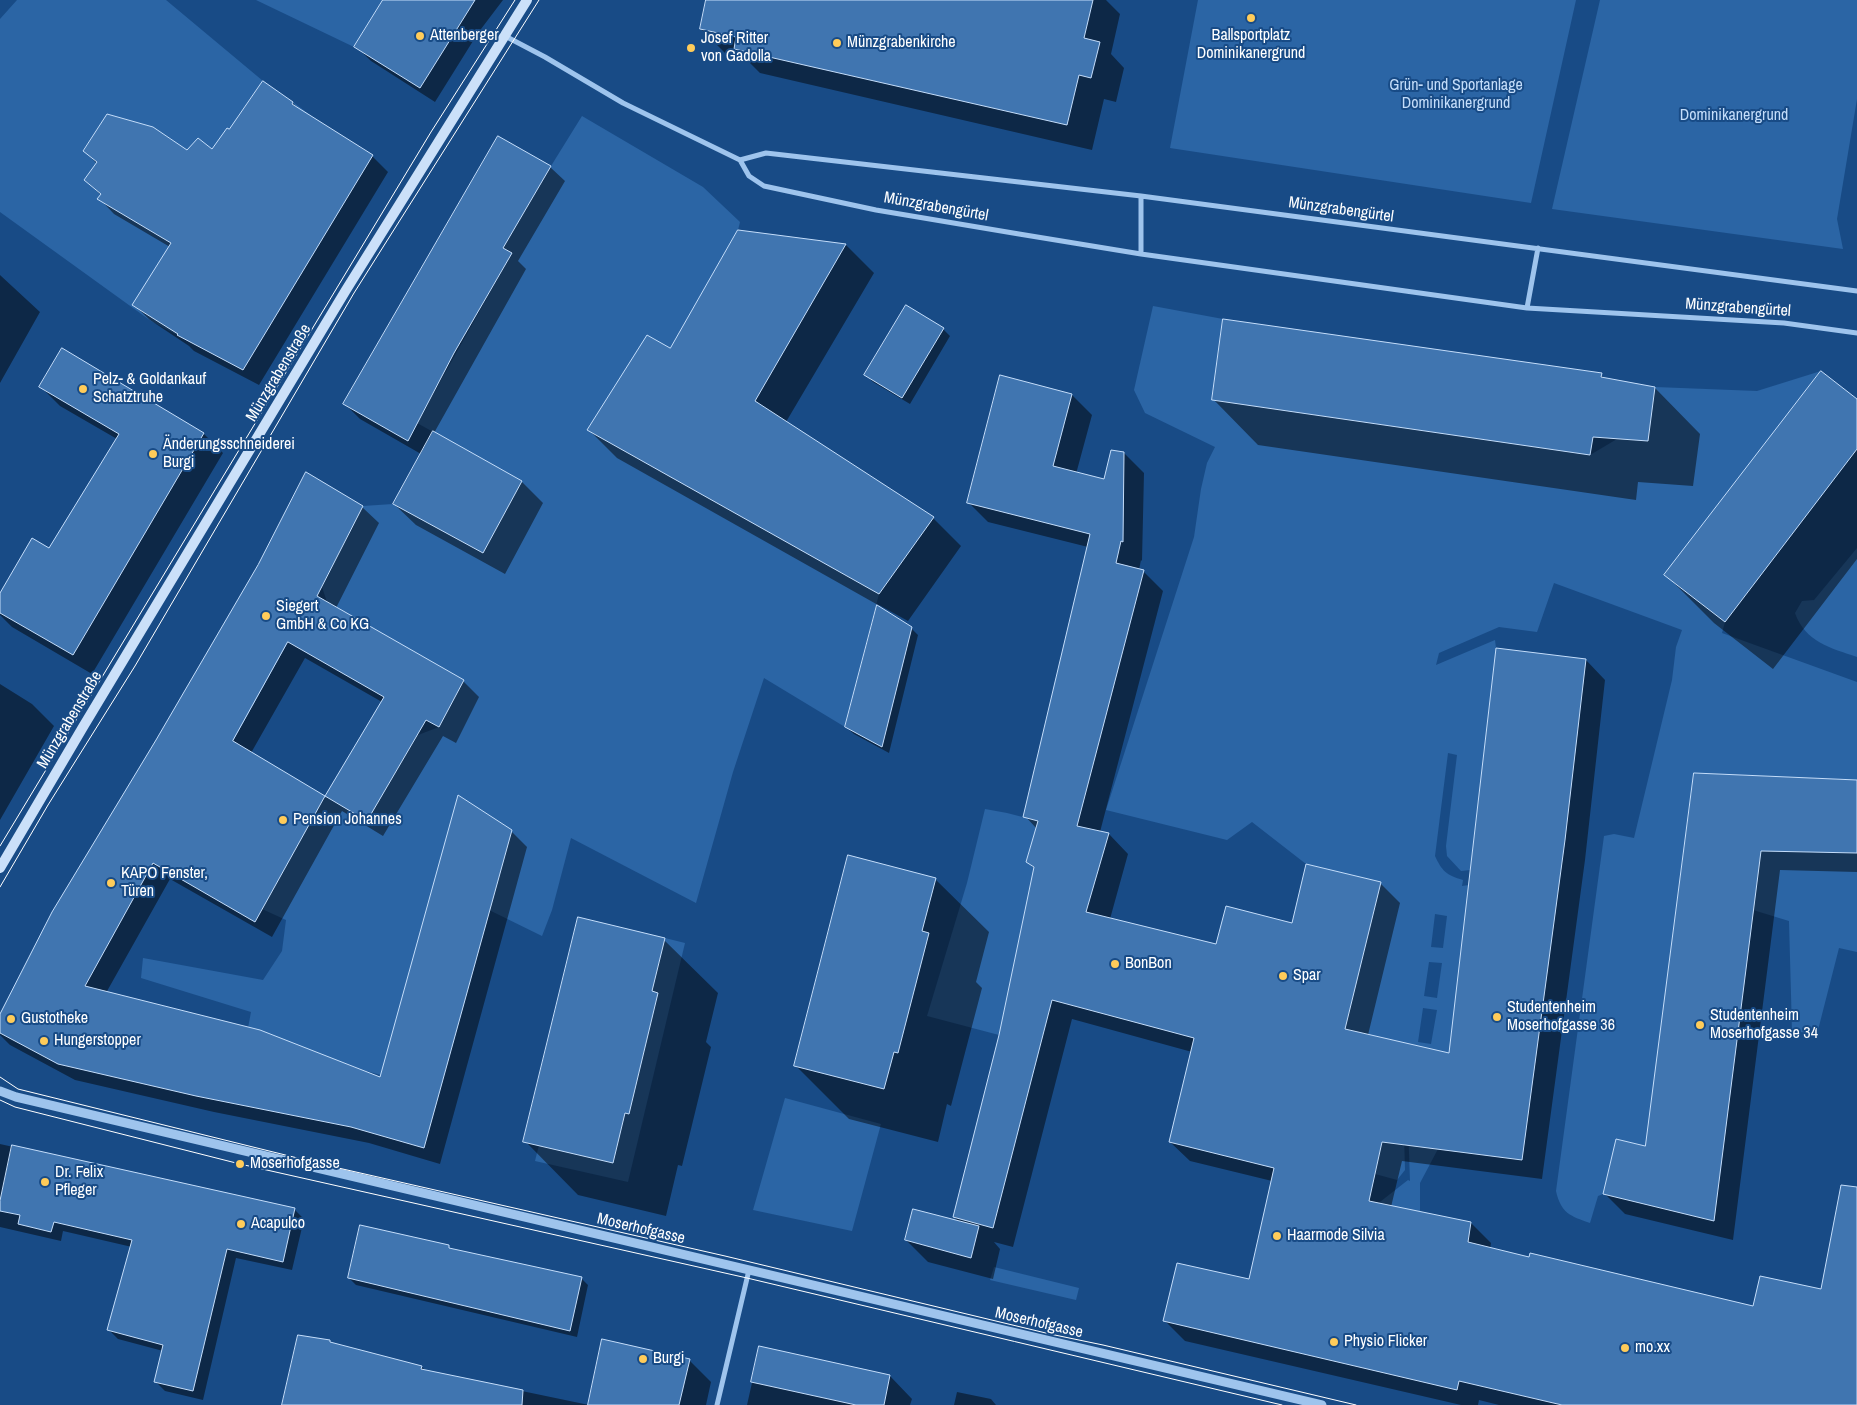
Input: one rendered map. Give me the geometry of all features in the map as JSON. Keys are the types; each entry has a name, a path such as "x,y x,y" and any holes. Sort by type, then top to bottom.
{"main road":[{"name":"Münzgrabenstraße","path":"0,868 341,299 527,0"}],"street":[{"name":"Münzgrabengürtel","path":"504,36 545,57 623,103 740,160 749,176 764,186 876,210 1141,254 1527,308 1784,323 1857,334"},
{"name":"Münzgrabengürtel","path":"740,160 766,153 1141,196 1857,292"},
{"path":"1141,196 1141,254"},
{"path":"1527,308 1538,248"},
{"name":"Moserhofgasse","path":"0,1091 16,1097 289,1164 750,1270 1322,1405"},
{"path":"717,1405 750,1270"}],"green space":[{"path":"17,0 166,0 263,81 237,117 268,139 293,102 314,118 269,188 159,155 171,139 153,127 107,114 83,150 97,162 84,180 128,217 230,250 177,335 151,321 0,212 0,19"},
{"path":"256,0 383,0 354,47"},
{"name":"Grün- und Sportanlage Dominikanergrund","path":"1198,0 1576,0 1531,203 1170,148"},
{"name":"Dominikanergrund","path":"1600,0 1857,0 1857,99 1837,219 1843,249 1552,209"},
{"path":"582,116 703,187 740,222 738,230 670,348 647,336 587,430 879,594 845,727 764,678 733,772 696,903 571,838 552,910 542,936 489,910 381,1075 248,1028 251,1012 141,978 143,958 263,980 282,951 286,920 262,909 325,796 367,820 418,735 439,727 464,680 327,602 322,587 363,506 393,504 483,553 522,481 417,423 512,253 503,248"},
{"path":"1153,306 1223,319 1212,400 1590,455 1617,439 1648,441 1655,387 1757,391 1821,371 1665,575 1725,622 1722,633 1857,682 1857,780 1694,773 1645,1146 1616,1139 1603,1194 1598,1196 1590,1223 1567,1213 1556,1191 1604,836 1614,834 1634,838 1672,680 1676,647 1682,630 1554,583 1537,632 1499,627 1439,653 1436,665 1495,640 1496,648 1470,870 1461,871 1447,856 1446,846 1457,755 1448,753 1435,856 1445,872 1463,880 1462,886 1469,885 1438,1149 1420,1183 1420,1211 1415,1232 1376,1205 1408,1180 1410,1181 1405,1043 1345,1029 1381,882 1306,864 1252,822 1227,840 1106,810 1194,537 1207,463 1215,447 1145,413 1134,390","holes":["1435,914 1447,916 1443,948 1431,947","1429,962 1442,963 1437,998 1424,996","1423,1008 1437,1010 1431,1044 1418,1042"]},
{"path":"1857,548 1857,657 1829,647 1812,637 1799,623 1795,613 1802,601 1814,600"},
{"path":"985,809 1038,821 1026,862 1036,868 1025,910 999,1035 927,1016 967,883"},
{"path":"1761,851 1857,853 1857,952 1839,948 1817,1034 1792,1031 1789,921 1753,910"},
{"path":"665,938 685,943 628,1182 535,1161 539,1145 613,1163 625,1113 629,1113 658,993 652,991"},
{"path":"1394,1090 1403,1096 1405,1170 1397,1180 1375,1174"},
{"path":"785,1098 881,1124 852,1231 753,1210"},
{"path":"994,1267 1079,1288 1076,1300 990,1280"}],"building":[{"path":"383,0 475,0 420,88 354,47"},
{"path":"706,0 1093,0 1084,38 1100,42 1091,78 1079,75 1067,125 734,49 736,37 700,29"},
{"path":"263,81 293,102 292,104 373,155 243,370 177,335 132,305 171,243 97,199 101,194 84,180 97,162 83,151 107,114 153,127 187,150 198,138 212,149 227,128 229,129"},
{"path":"498,136 551,166 503,248 512,253 454,353 408,441 343,404"},
{"path":"738,230 846,244 755,401 934,517 879,594 587,430 647,335 670,348"},
{"path":"906,305 944,328 902,398 864,375"},
{"path":"1223,319 1602,373 1601,377 1655,387 1648,441 1593,437 1590,455 1212,400"},
{"path":"62,348 204,433 73,655 0,613 0,593 32,538 49,548 119,434 39,387"},
{"path":"1821,371 1857,399 1857,449 1725,622 1664,575"},
{"path":"1000,375 1072,394 1053,466 1104,479 1111,450 1124,452 1123,542 1121,541 1116,563 1144,570 1077,826 1109,833 1086,912 1216,944 1226,906 1292,923 1306,864 1381,882 1345,1029 1449,1053 1496,648 1586,659 1565,840 1522,1160 1382,1142 1369,1201 1471,1222 1468,1242 1529,1257 1530,1253 1753,1306 1760,1276 1821,1289 1841,1185 1857,1187 1857,1405 1562,1405 1459,1381 1457,1390 1163,1321 1177,1263 1249,1279 1274,1168 1169,1142 1194,1038 1052,1000 993,1228 953,1217 999,1035 1034,867 1026,862 1038,821 1023,817 1090,534 967,503"},
{"path":"433,431 522,481 483,553 393,504"},
{"path":"306,472 363,506 317,596 464,680 439,727 426,720 367,821 325,796 255,922 153,863 85,986 260,1030 380,1077 458,795 512,830 424,1148 351,1127 196,1096 58,1064 0,1033 0,1014 52,912 156,740 258,565","holes":["288,642 384,697 325,796 233,741"]},
{"path":"877,605 912,627 882,747 845,727"},
{"name":"Studentenheim Moserhofgasse 34","path":"1694,773 1857,780 1857,853 1761,851 1714,1221 1603,1194 1616,1139 1645,1146"},
{"path":"848,855 936,878 922,931 929,933 898,1053 894,1052 884,1089 794,1066"},
{"path":"578,917 665,938 652,991 658,993 629,1114 625,1113 613,1163 523,1142"},
{"path":"12,1145 295,1208 283,1262 227,1249 193,1391 154,1382 163,1345 107,1330 132,1240 54,1222 51,1232 18,1224 20,1215 0,1211 0,1201"},
{"path":"913,1209 979,1226 971,1258 905,1240"},
{"path":"360,1225 449,1245 449,1248 582,1277 570,1331 348,1278"},
{"path":"298,1335 330,1340 330,1342 422,1366 421,1369 523,1390 522,1405 282,1405"},
{"path":"602,1339 690,1359 679,1405 588,1405"},
{"path":"759,1346 890,1375 884,1405 856,1405 751,1382"}],"tram line":[{"path":"0,846 431,132 515,0"},
{"path":"0,887 48,805 135,666 354,293 539,0"},
{"path":"0,1077 18,1089 334,1167 725,1256 1356,1405"},
{"path":"0,1100 15,1107 240,1164 747,1278 1282,1405"}],"place":[{"name":"Ballsportplatz Dominikanergrund","path":"1251,18"},
{"name":"Attenberger","path":"420,36"},
{"name":"Münzgrabenkirche","path":"837,43"},
{"name":"Josef Ritter von Gadolla","path":"691,48"},
{"name":"Pelz- & Goldankauf Schatztruhe","path":"83,389"},
{"name":"Änderungsschneiderei Burgi","path":"153,454"},
{"name":"Siegert GmbH & Co KG","path":"266,616"},
{"name":"Pension Johannes","path":"283,820"},
{"name":"KAPO Fenster, Türen","path":"111,883"},
{"name":"BonBon","path":"1115,964"},
{"name":"Spar","path":"1283,976"},
{"name":"Studentenheim Moserhofgasse 36","path":"1497,1017"},
{"name":"Gustotheke","path":"11,1019"},
{"name":"Studentenheim Moserhofgasse 34","path":"1700,1025"},
{"name":"Hungerstopper","path":"44,1041"},
{"name":"Moserhofgasse","path":"240,1164"},
{"name":"Dr. Felix Pfleger","path":"45,1182"},
{"name":"Acapulco","path":"241,1224"},
{"name":"Haarmode Silvia","path":"1277,1236"},
{"name":"Physio Flicker","path":"1334,1342"},
{"name":"mo.xx","path":"1625,1348"},
{"name":"Burgi","path":"643,1359"}]}
